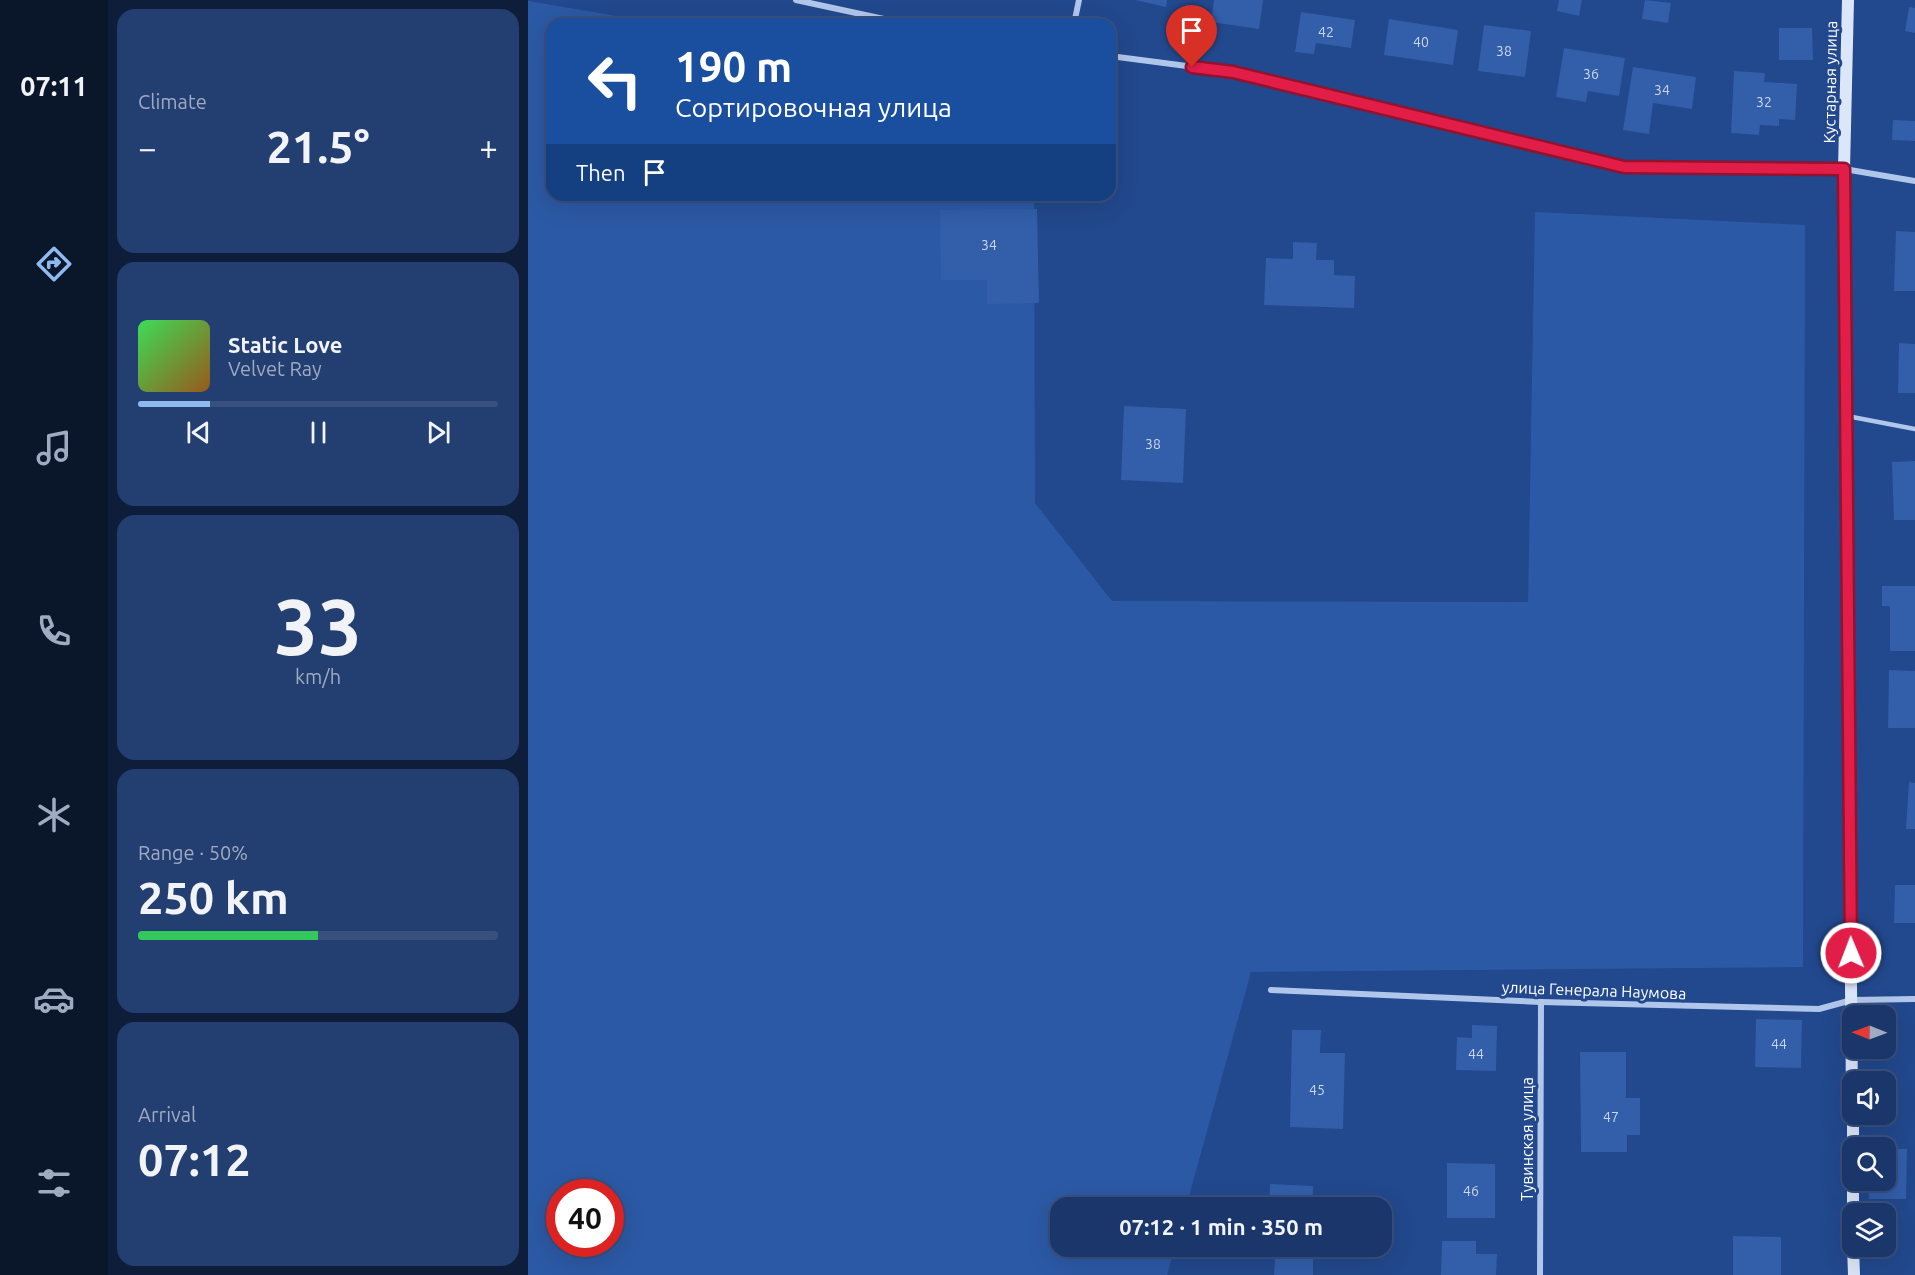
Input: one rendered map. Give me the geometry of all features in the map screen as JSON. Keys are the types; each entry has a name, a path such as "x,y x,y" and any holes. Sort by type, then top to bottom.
{"street":[{"path":"796,0 879,18"},
{"path":"1075,18 1079,0"},
{"name":"Кустарная улица","path":"1848,0 1844,169 1852,1071"},
{"path":"1116,57 1233,72 1624,167 1844,169 1915,181"},
{"name":"улица Генерала Наумова","path":"1271,990 1540,1002 1819,1009 1852,1000 1915,999"},
{"name":"Тувинская улица","path":"1540,1002 1540,1275"},
{"path":"1853,1257 1854,1275"}],"lane":[{"path":"1846,416 1915,429"}],"shaded area":[{"path":"528,1 629,18 546,18 546,201 1034,201 1035,503 1112,601 1528,602 1535,212 1805,225 1803,967 1251,972 1189,1197 1050,1197 1050,1257 1172,1257 1167,1275 528,1275"}],"building":[{"path":"1135,0 1167,0 1166,7"},
{"path":"1214,0 1263,0 1259,29 1211,22"},
{"path":"1559,0 1582,0 1579,16 1557,11"},
{"path":"1645,0 1671,3 1668,23 1642,19"},
{"path":"1909,7 1915,8 1915,33 1905,31"},
{"path":"1301,12 1355,20 1351,48 1316,43 1314,54 1295,52"},
{"path":"1389,19 1458,30 1453,65 1384,55"},
{"path":"1484,25 1531,31 1525,77 1478,71"},
{"path":"1779,28 1812,28 1813,60 1779,60"},
{"path":"1564,48 1625,58 1619,96 1588,91 1586,102 1556,97"},
{"path":"1633,67 1696,77 1692,109 1653,103 1649,134 1623,130"},
{"path":"1734,71 1765,73 1764,82 1797,84 1795,120 1779,119 1779,126 1760,125 1759,135 1731,133"},
{"path":"1893,120 1915,121 1915,141 1892,140"},
{"path":"1037,209 1039,303 987,304 987,280 941,280 940,210"},
{"path":"1896,231 1915,232 1915,291 1894,291"},
{"path":"1293,242 1317,243 1316,260 1334,260 1334,275 1355,276 1354,308 1264,305 1266,258 1293,259"},
{"path":"1899,343 1915,344 1915,393 1898,393"},
{"path":"1124,406 1186,409 1183,483 1121,480"},
{"path":"1915,461 1915,520 1894,520 1892,462"},
{"path":"1882,586 1915,586 1915,651 1890,651 1890,606 1882,606"},
{"path":"1889,670 1915,671 1915,728 1888,728"},
{"path":"1909,782 1915,783 1915,829 1906,829"},
{"path":"1895,885 1915,885 1915,923 1894,923"},
{"path":"1756,1019 1802,1020 1801,1068 1755,1067"},
{"path":"1472,1025 1497,1026 1496,1071 1456,1070 1457,1037 1472,1038"},
{"path":"1292,1030 1321,1030 1320,1053 1345,1053 1343,1129 1290,1127"},
{"path":"1580,1052 1626,1052 1626,1098 1640,1098 1640,1135 1627,1135 1627,1152 1581,1152"},
{"path":"1896,1149 1907,1149 1906,1199 1869,1199 1869,1191 1896,1191"},
{"path":"1447,1163 1495,1164 1495,1218 1447,1218"},
{"path":"1270,1184 1313,1186 1312,1197 1269,1197"},
{"path":"1733,1236 1781,1237 1781,1275 1733,1275"},
{"path":"1442,1241 1476,1241 1476,1254 1497,1254 1496,1275 1441,1275"},
{"path":"1275,1259 1313,1259 1313,1275 1274,1275"}],"route":[{"path":"1192,67 1233,72 1624,167 1844,169 1851,953"}]}
